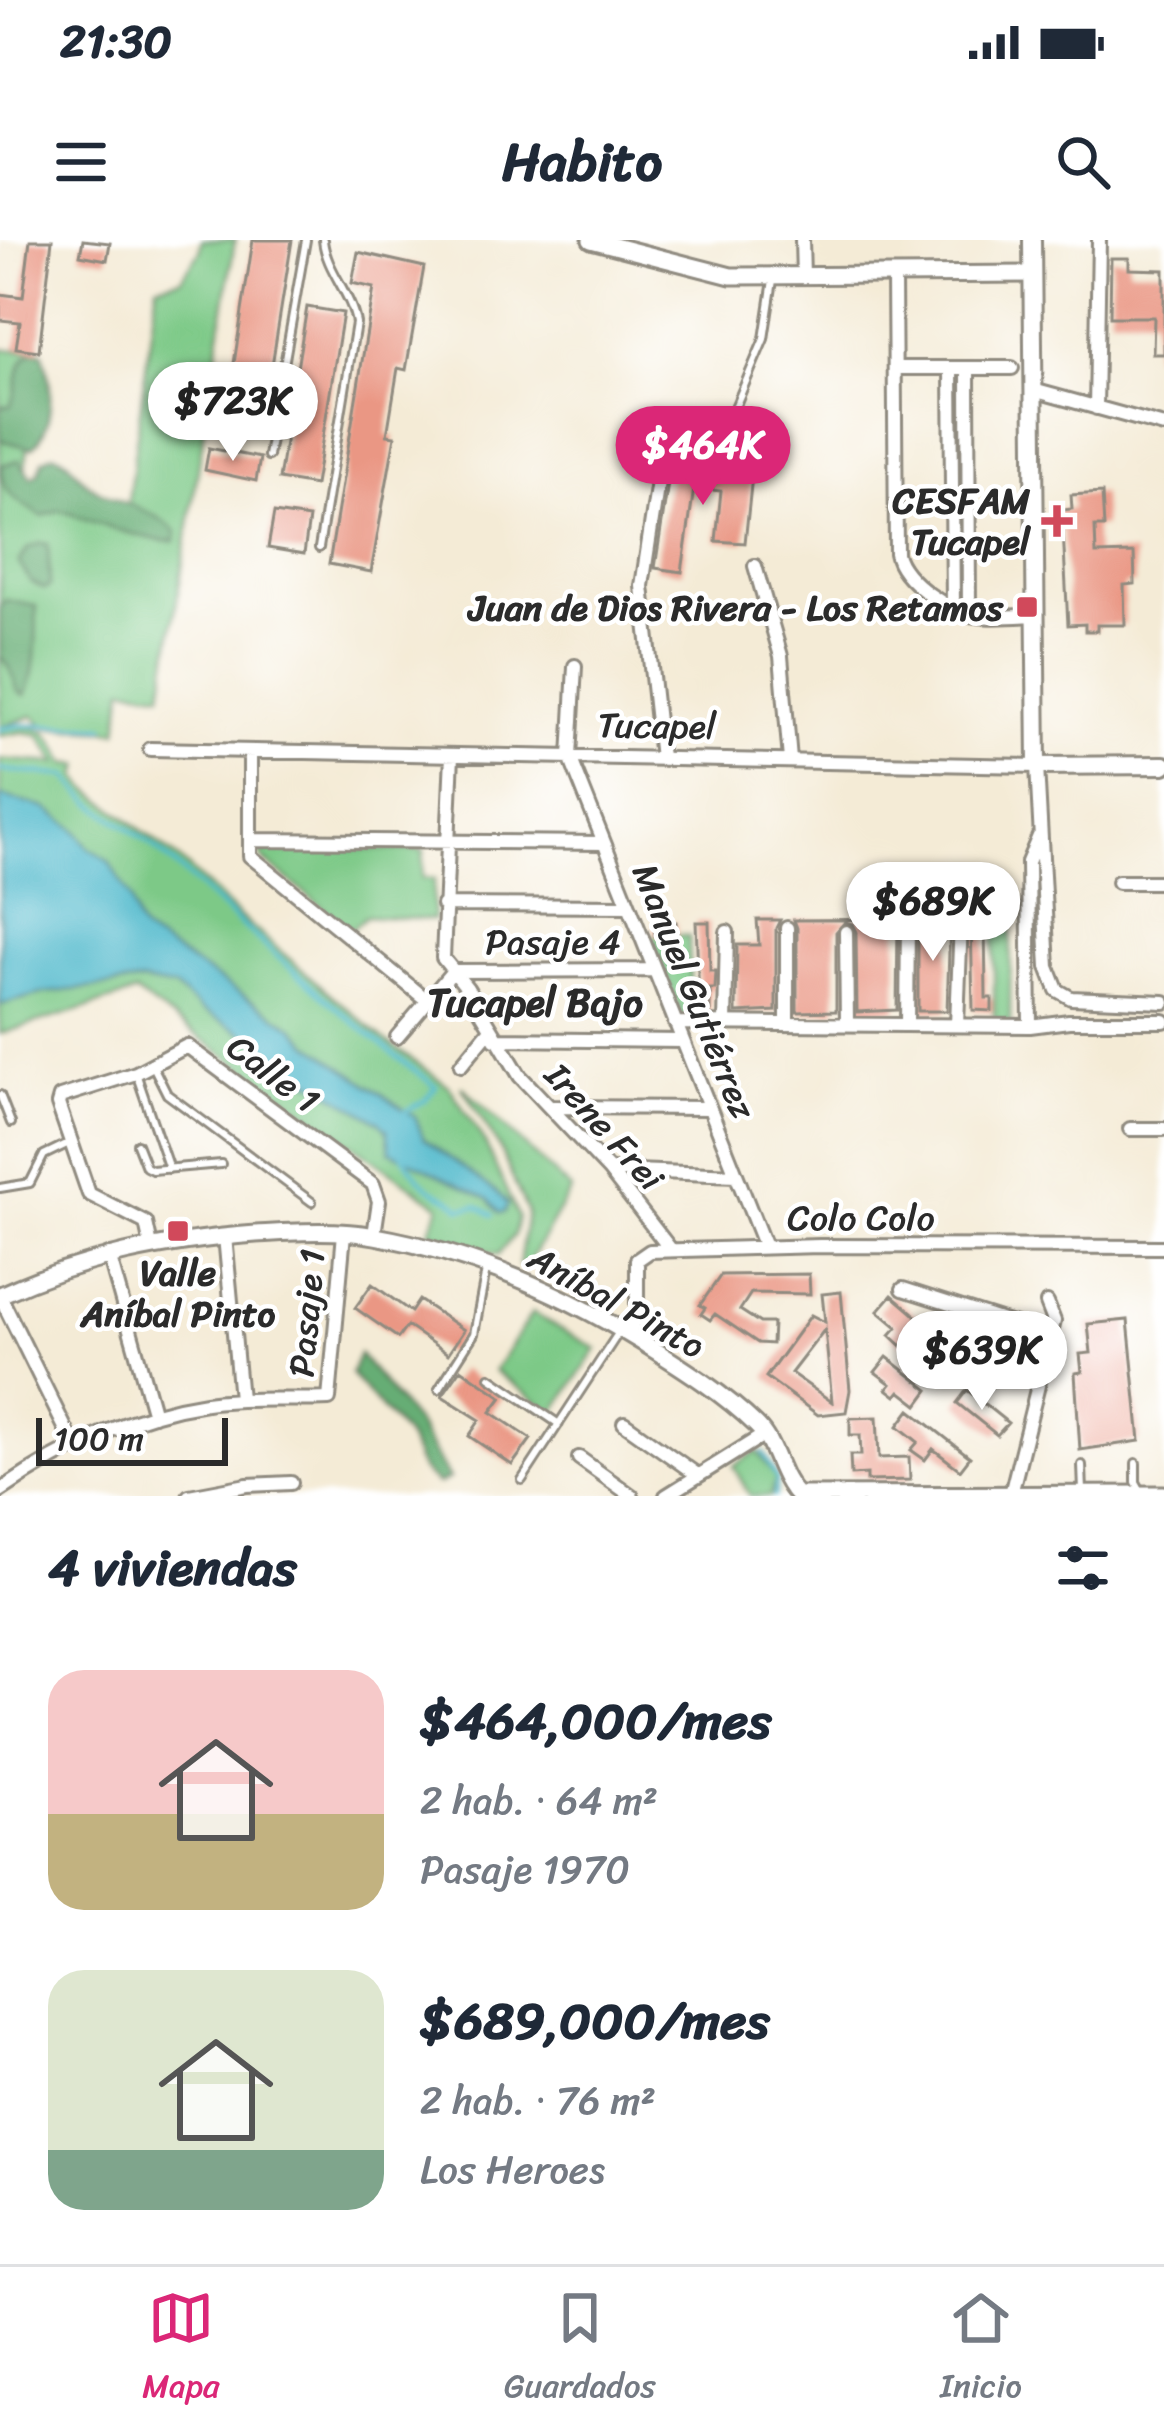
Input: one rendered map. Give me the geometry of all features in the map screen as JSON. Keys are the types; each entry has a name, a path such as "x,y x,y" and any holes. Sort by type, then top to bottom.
{"main road":[{"path":"1032,240 1036,766"},
{"name":"Tucapel","path":"1036,766 1164,765"}],"street":[{"path":"591,240 731,276 1032,274"},
{"path":"802,240 803,276"},
{"path":"1096,408 1099,240"},
{"path":"894,275 897,561 907,578 969,615 1036,616"},
{"path":"895,368 1012,368"},
{"path":"951,368 953,607"},
{"path":"968,368 969,615"},
{"path":"1033,390 1164,426"},
{"path":"660,468 642,586 661,758"},
{"path":"755,566 781,656 790,760"},
{"path":"570,757 575,666"},
{"name":"Tucapel","path":"150,749 1036,766"},
{"path":"250,751 250,856 428,1001"},
{"name":"Irene Frei","path":"452,755 442,954 520,1076 609,1170 671,1250"},
{"name":"Manuel Gutiérrez","path":"570,757 765,1247"},
{"path":"1036,766 1049,974 1057,990 1078,999 1164,1002"},
{"path":"1030,1026 1028,862 1040,835"},
{"path":"250,840 604,843"},
{"path":"1118,882 1164,882"},
{"path":"443,905 629,907"},
{"path":"957,1025 962,919"},
{"path":"907,1024 908,922"},
{"path":"787,928 787,1024"},
{"path":"725,1023 727,932"},
{"path":"846,932 847,1024"},
{"name":"Pasaje 4","path":"453,971 654,970"},
{"path":"398,1037 453,971"},
{"path":"676,1023 1030,1026 1164,1021"},
{"path":"461,1065 493,1034 683,1041"},
{"name":"Calle 1","path":"151,1246 146,1223 93,1198 58,1104 60,1097 136,1072 184,1046 373,1184 379,1201 374,1235"},
{"path":"553,1107 709,1108"},
{"path":"1130,1129 1164,1130"},
{"path":"609,1170 736,1174"},
{"name":"Aníbal Pinto","path":"0,1295 109,1255 151,1246 300,1231 374,1235 487,1267 551,1292 626,1332 714,1390 765,1434 796,1496 1164,1493"},
{"name":"Pasaje 1","path":"240,1399 328,1399 344,1233"},
{"path":"2,1490 74,1446 154,1415 240,1399 225,1236"},
{"name":"Colo Colo","path":"671,1250 1164,1247"},
{"path":"626,1332 637,1310 637,1260 645,1252 671,1250"},
{"path":"109,1255 154,1415"},
{"path":"903,1289 1050,1336"},
{"path":"0,1295 74,1446"},
{"path":"1003,1495 1054,1321 1047,1303"},
{"path":"624,1423 696,1474"},
{"path":"666,1496 765,1434"},
{"path":"579,1459 632,1496"},
{"path":"189,1496 291,1483"}],"lane":[{"path":"268,456 306,240"},
{"path":"319,548 356,323 323,240"},
{"path":"716,452 764,339 773,277"},
{"path":"152,1065 167,1094 312,1202"},
{"path":"136,1072 169,1169"},
{"path":"0,1095 11,1124"},
{"path":"0,1188 30,1183 44,1155 71,1142"},
{"path":"137,1144 146,1167 152,1170 221,1164"},
{"path":"439,1390 474,1334 487,1267"},
{"path":"522,1480 626,1332"},
{"path":"490,1377 560,1424"},
{"path":"1136,1462 1136,1482 1143,1494"},
{"path":"1082,1466 1084,1495"}],"green space":[{"path":"201,240 235,240 162,693 124,688 118,731 47,728 33,716 4,726 37,728 49,735 66,763 81,765 78,776 86,787 181,861 383,1039 449,1086 485,1143 518,1217 514,1235 498,1255 429,1232 440,1206 136,993 0,1034 0,759 57,763 39,735 0,736 0,349 39,351 24,479 126,517 157,285 181,279 200,251"},
{"path":"32,352 42,352 50,403 45,428 32,448 0,440 0,406 10,406 19,370"},
{"path":"54,454 91,486 167,524 177,532 175,541 113,529 60,510 42,516 13,496 4,484 2,465 19,460 31,477"},
{"path":"48,544 50,586 45,589 31,582 19,563 28,548"},
{"path":"6,600 36,606 34,665 25,695 18,691 0,656 0,608"},
{"path":"262,848 424,850 422,878 434,879 433,920 366,916 351,930 262,859"},
{"path":"994,927 1011,927 1010,1024 994,1024"},
{"path":"650,936 689,936 691,1016 682,1017"},
{"path":"461,1085 571,1190 526,1267 519,1265 527,1212 500,1149"},
{"path":"532,1313 597,1349 554,1413 494,1371"},
{"path":"359,1354 417,1424 449,1479 438,1484 425,1473 401,1431 351,1373"},
{"path":"757,1451 776,1477 771,1496 750,1496 733,1466"}],"water":[{"path":"0,796 46,808 75,829 89,848 108,860 145,933 292,1026 311,1045 415,1117 424,1139 497,1192 508,1204 505,1212 390,1151 387,1130 378,1121 201,1010 175,988 142,982 45,993 0,1005"}],"building":[{"path":"30,240 52,240 39,351 16,348 20,322 0,320 0,294 23,297"},
{"path":"83,240 110,243 107,260 80,255"},
{"path":"253,240 292,240 262,428 225,422"},
{"path":"358,252 424,267 406,370 398,368 387,435 395,436 371,572 329,564 374,288 352,283"},
{"path":"1111,258 1129,258 1129,269 1164,270 1164,354 1153,354 1154,317 1110,317"},
{"path":"307,307 343,313 315,485 279,479"},
{"path":"209,448 260,458 256,481 205,470"},
{"path":"668,462 723,469 724,463 753,466 745,543 716,541 721,491 694,488 682,572 655,568"},
{"path":"1102,493 1104,527 1095,527 1096,554 1134,553 1135,584 1124,585 1125,625 1097,625 1097,631 1085,631 1085,624 1068,625 1063,530 1056,531 1054,511 1072,509 1071,495"},
{"path":"274,513 309,518 304,554 268,548"},
{"path":"898,919 897,1010 857,1012 856,932 845,922 836,932 836,1011 797,1012 794,920"},
{"path":"918,919 950,920 947,1011 918,1011"},
{"path":"971,919 985,919 986,998 992,998 992,1011 973,1010"},
{"path":"757,920 780,920 776,928 776,1011 736,1013 737,945 759,945"},
{"path":"654,922 676,922 677,936 655,935"},
{"path":"696,922 709,922 710,971 716,971 710,1013 692,1013 691,1000 699,1000"},
{"path":"809,1274 810,1294 751,1293 740,1310 760,1323 773,1323 772,1344 758,1343 715,1314 710,1320 701,1314 705,1308 700,1305 721,1275"},
{"path":"372,1284 411,1312 419,1300 464,1330 448,1354 407,1326 398,1338 355,1308"},
{"path":"841,1292 850,1390 846,1412 818,1415 766,1377 811,1315 825,1322 822,1294","holes":["825,1329 832,1402 791,1373"]},
{"path":"892,1295 949,1344 937,1358 911,1336 902,1346 890,1335 897,1327 878,1311"},
{"path":"1128,1320 1140,1441 1080,1450 1075,1373 1082,1372 1080,1354 1091,1353 1088,1324"},
{"path":"974,1328 1014,1360 1003,1374 987,1361 981,1368 971,1360 977,1352 964,1341"},
{"path":"887,1357 929,1390 918,1405 900,1391 896,1396 887,1389 891,1384 875,1372"},
{"path":"461,1369 502,1397 491,1412 531,1439 512,1465 469,1436 480,1420 442,1396"},
{"path":"967,1390 1008,1423 997,1435 957,1403"},
{"path":"910,1410 970,1457 960,1470 933,1449 925,1460 911,1450 918,1442 898,1426"},
{"path":"877,1417 879,1458 909,1457 910,1480 867,1481 867,1474 851,1475 850,1455 861,1455 860,1435 850,1435 850,1418"}],"waterway":[{"path":"0,729 105,727"},
{"path":"0,770 68,776 99,808 160,852 330,1002 436,1086 425,1100 405,1112"},
{"path":"401,1152 430,1188 461,1208 477,1206 493,1215"},
{"path":"763,1452 777,1478 775,1496"}],"place":[{"name":"CESFAM Tucapel","path":"1057,521"},
{"name":"Juan de Dios Rivera - Los Retamos","path":"1027,607"},
{"name":"Valle Aníbal Pinto","path":"178,1231"}],"district":[{"name":"Tucapel Bajo","path":"535,1002"}]}
